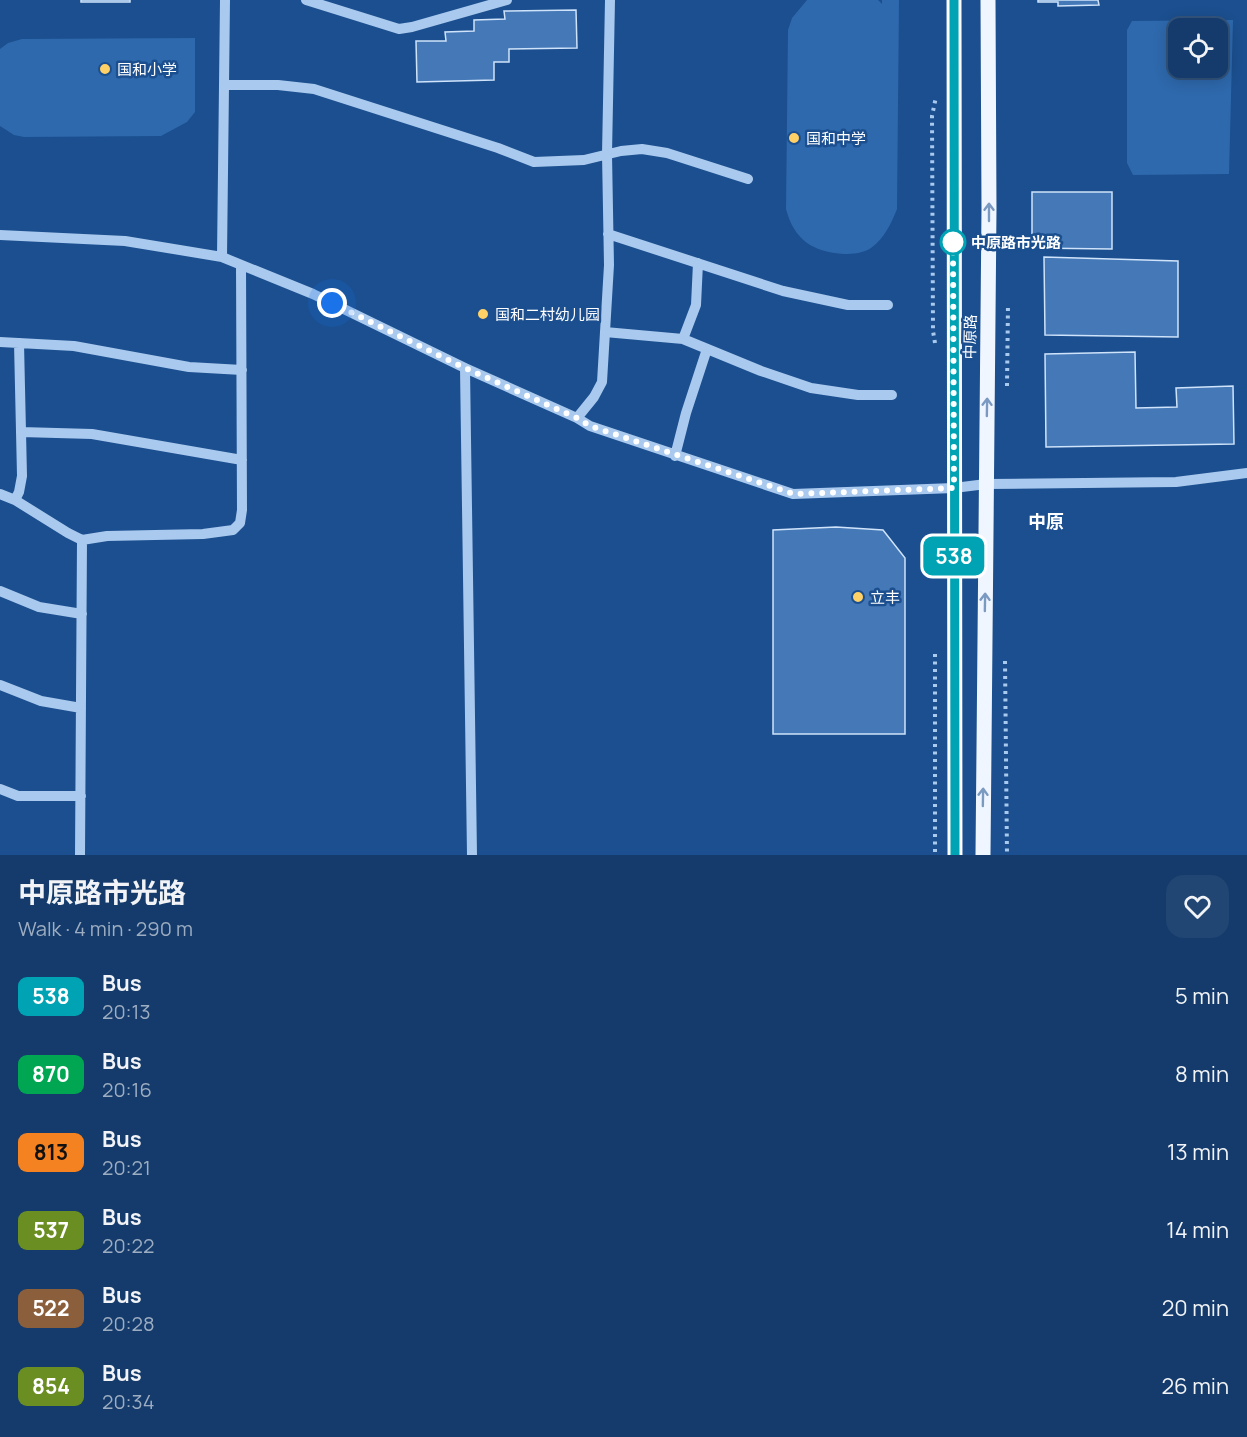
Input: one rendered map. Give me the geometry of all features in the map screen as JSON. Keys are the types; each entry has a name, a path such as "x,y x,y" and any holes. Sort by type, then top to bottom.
{"main road":[{"name":"中原路","path":"954,0 955,855"},
{"name":"中原路","path":"982,855 989,209 988,0"}],"lane":[{"path":"222,257 225,0"},
{"path":"306,0 384,26 399,28 412,27 507,0"},
{"path":"577,418 594,397 602,382 609,265 607,154 610,0"},
{"path":"224,85 278,85 314,89 498,148 534,162 584,160 642,149 667,153 748,179"},
{"path":"608,234 783,291 822,301 848,305 888,305"},
{"path":"0,235 125,241 222,257 313,294 590,426 794,494 954,488 986,484 1176,482 1247,473"},
{"path":"683,339 696,305 698,263"},
{"path":"0,494 15,500 82,540 107,536 203,534 233,530 240,523 242,510 241,265"},
{"path":"605,332 683,339 811,388 858,395 892,395"},
{"path":"0,342 74,346 189,367 242,370"},
{"path":"15,500 22,476 19,343"},
{"path":"675,456 707,349"},
{"path":"465,368 472,855"},
{"path":"21,432 92,434 242,460"},
{"path":"80,855 82,540"},
{"path":"0,591 39,607 81,614"},
{"path":"0,685 41,701 81,708"},
{"path":"0,789 18,796 81,796"}],"shaded area":[{"path":"807,0 878,0 882,4 882,0 899,0 897,209 880,240 868,250 858,253 833,253 814,247 794,229 786,209 788,30 792,18"},
{"path":"1228,20 1233,20 1229,174 1133,175 1127,163 1127,30 1132,21 1168,21 1168,78 1228,78"},
{"name":"国和小学","path":"195,38 195,112 187,122 161,136 24,137 14,135 0,126 0,49 8,43 22,39"}],"building":[{"path":"81,0 130,0 130,2 81,2"},
{"path":"1038,0 1098,0 1099,5 1058,6 1058,2 1038,2"},
{"path":"576,10 577,48 509,49 509,62 494,62 494,80 417,82 416,41 446,41 445,32 474,31 474,20 505,19 504,11"},
{"path":"1032,192 1112,192 1112,249 1032,248"},
{"path":"1044,257 1178,261 1178,337 1045,335"},
{"path":"1135,352 1136,408 1177,407 1176,388 1233,386 1234,444 1046,447 1045,354"},
{"path":"836,527 883,530 905,558 905,734 773,734 773,530"}],"bus line":[{"name":"538","path":"954,0 955,855"}],"place":[{"name":"国和小学","path":"105,69"},
{"name":"国和中学","path":"794,138"},
{"name":"中原路市光路","path":"953,242"},
{"name":"国和二村幼儿园","path":"483,314"},
{"name":"立丰","path":"858,597"}],"district":[{"name":"中原","path":"1046,521"}],"route":[{"path":"332,303 590,426 794,494 954,488 953,242"}]}
